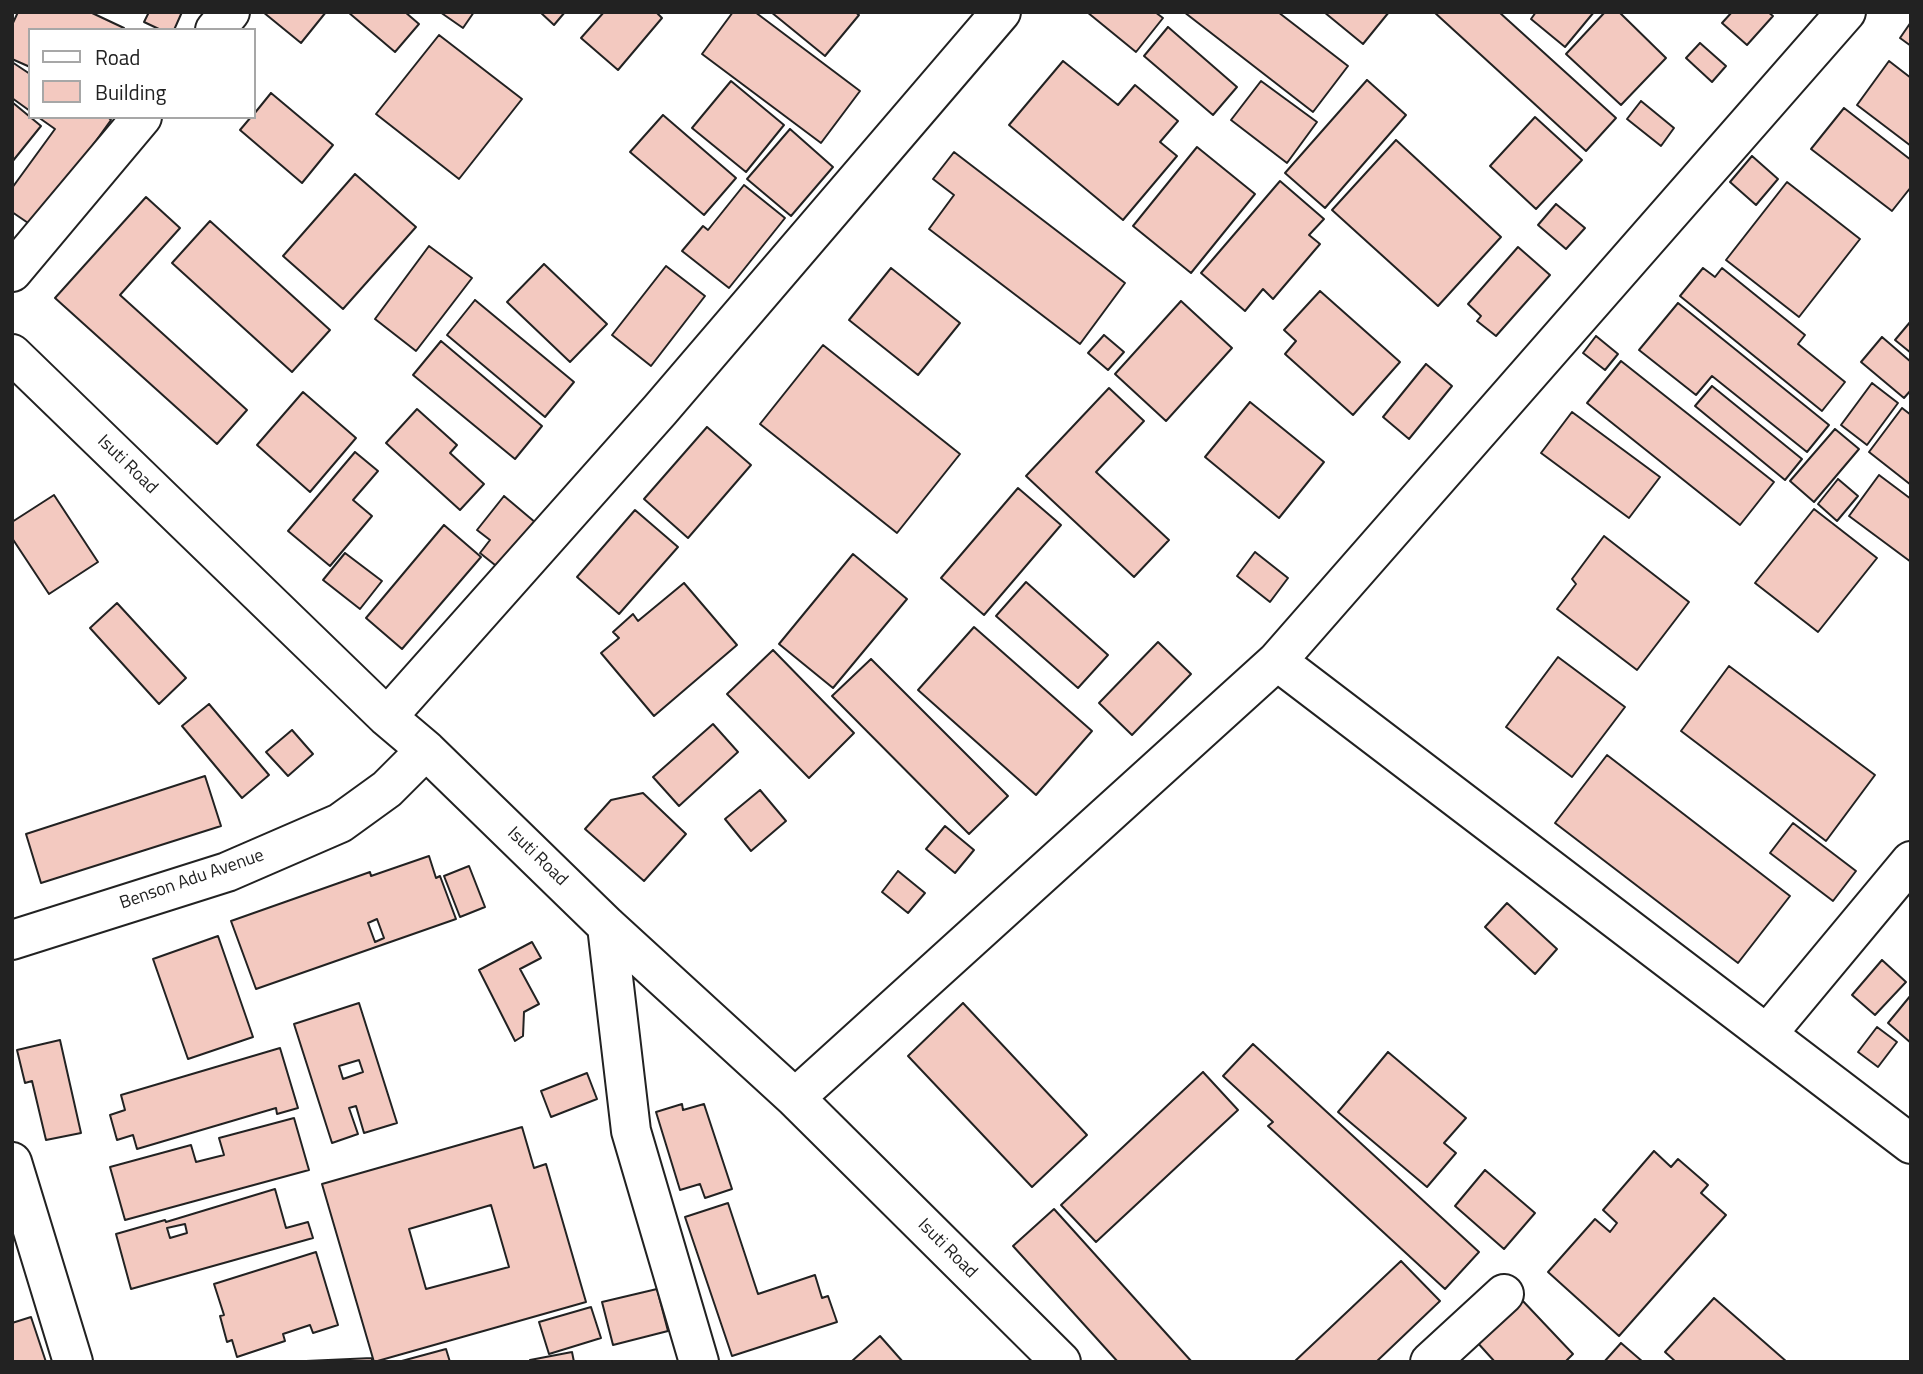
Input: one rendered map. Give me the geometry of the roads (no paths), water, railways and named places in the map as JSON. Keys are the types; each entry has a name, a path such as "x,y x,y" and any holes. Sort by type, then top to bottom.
{"street":[{"path":"217,28 230,12"},
{"path":"387,717 660,410 1001,12"},
{"path":"795,1098 1277,661 1846,12"},
{"path":"12,272 140,119"},
{"name":"Isuti Road","path":"12,354 387,717 426,750 607,926 795,1098 1061,1362"},
{"path":"1277,661 1911,1144"},
{"name":"Benson Adu Avenue","path":"12,940 227,872 340,823 387,789 426,750"},
{"path":"1767,1034 1911,861"},
{"path":"607,926 631,1131 699,1362"},
{"path":"12,1162 73,1362"},
{"path":"1430,1362 1504,1294"}]}
